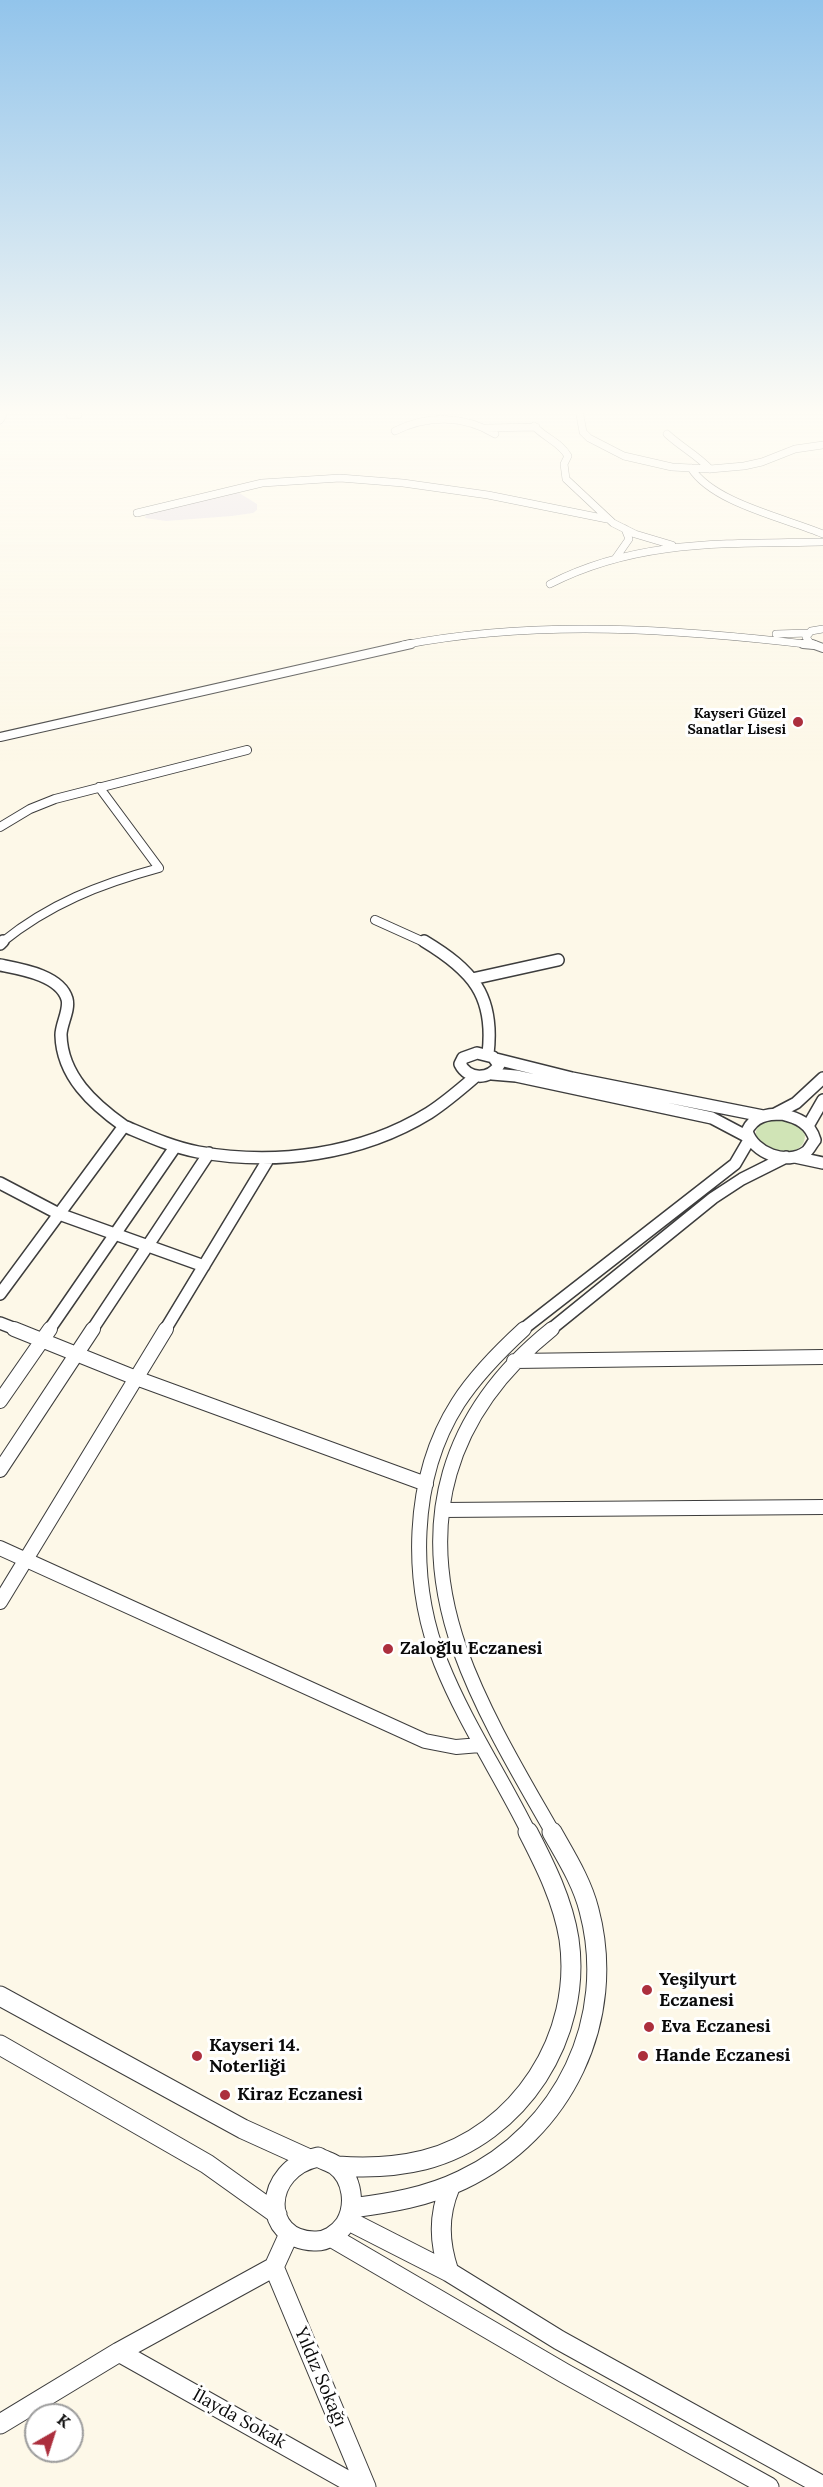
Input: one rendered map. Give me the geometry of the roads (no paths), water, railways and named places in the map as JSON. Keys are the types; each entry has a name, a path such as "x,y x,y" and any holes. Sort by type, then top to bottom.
{"street":[{"path":"615,559 629,539 626,531"},
{"path":"630,531 655,541 682,547"},
{"path":"550,584 585,567 682,547 750,542 823,542"},
{"path":"0,737 353,655 455,635 577,628 739,636 823,648"},
{"path":"739,636 818,629"},
{"path":"814,645 806,639 818,629"},
{"path":"0,826 44,803 247,750"},
{"path":"0,944 27,921 62,900 101,884 159,868 99,787"},
{"path":"375,920 404,931 430,945 453,961 472,980 483,997 490,1015 492,1056 498,1068 492,1074"},
{"path":"472,980 558,960"},
{"path":"0,965 34,973 49,981 63,993 68,1002 61,1033 66,1065 82,1090 124,1126 175,1147 209,1153 269,1158 341,1148 385,1135 430,1112 476,1076 492,1074 516,1076 712,1118 748,1139 764,1152 823,1162"},
{"path":"476,1076 463,1070 461,1061 472,1054 492,1056 572,1078 769,1115 797,1118 814,1129"},
{"path":"276,2214 275,2202 280,2179 297,2162 307,2158 318,2157 338,2166 383,2168 405,2166 444,2156 475,2140 509,2112 524,2096 546,2064 561,2033 570,1967 567,1927 545,1867 480,1745 441,1662 426,1610 418,1542 426,1484 438,1442 455,1407 474,1380 501,1349 576,1286 735,1164 748,1139 748,1126 755,1119 769,1115 804,1097 823,1078"},
{"path":"0,2045 207,2164 276,2214 289,2234 298,2240 309,2242 331,2237 350,2214 450,2187 478,2174 513,2150 541,2122 558,2100 582,2055 594,2014 597,1978 595,1941 582,1889 467,1669 457,1641 443,1573 443,1510 451,1464 464,1431 487,1394 514,1360 713,1198 742,1179 811,1148 815,1140 814,1112 823,1100"},
{"path":"0,1294 124,1126"},
{"path":"0,1401 175,1147"},
{"path":"0,1470 209,1153"},
{"path":"0,1602 269,1158"},
{"path":"0,1183 59,1214 204,1266"},
{"path":"0,1323 136,1378 426,1484"},
{"path":"514,1360 823,1358"},
{"path":"443,1510 823,1507"},
{"path":"0,1548 424,1741 456,1747 480,1745"},
{"path":"0,1996 243,2129 307,2158"},
{"path":"338,2166 350,2185 350,2214"},
{"path":"448,2272 439,2233 442,2208 450,2187"},
{"path":"350,2214 559,2340 823,2486"},
{"path":"0,2424 119,2352 274,2267 289,2234"},
{"path":"331,2237 564,2373 769,2487"},
{"name":"Yıldız Sokağı","path":"274,2267 366,2487"},
{"name":"İlayda Sokak","path":"119,2352 359,2487"}],"place":[{"name":"Kayseri Güzel Sanatlar Lisesi","path":"798,722"},
{"name":"Zaloğlu Eczanesi","path":"388,1649"},
{"name":"Yeşilyurt Eczanesi","path":"647,1990"},
{"name":"Eva Eczanesi","path":"649,2027"},
{"name":"Kayseri 14. Noterliği","path":"197,2056"},
{"name":"Hande Eczanesi","path":"643,2056"},
{"name":"Kiraz Eczanesi","path":"225,2095"}]}
